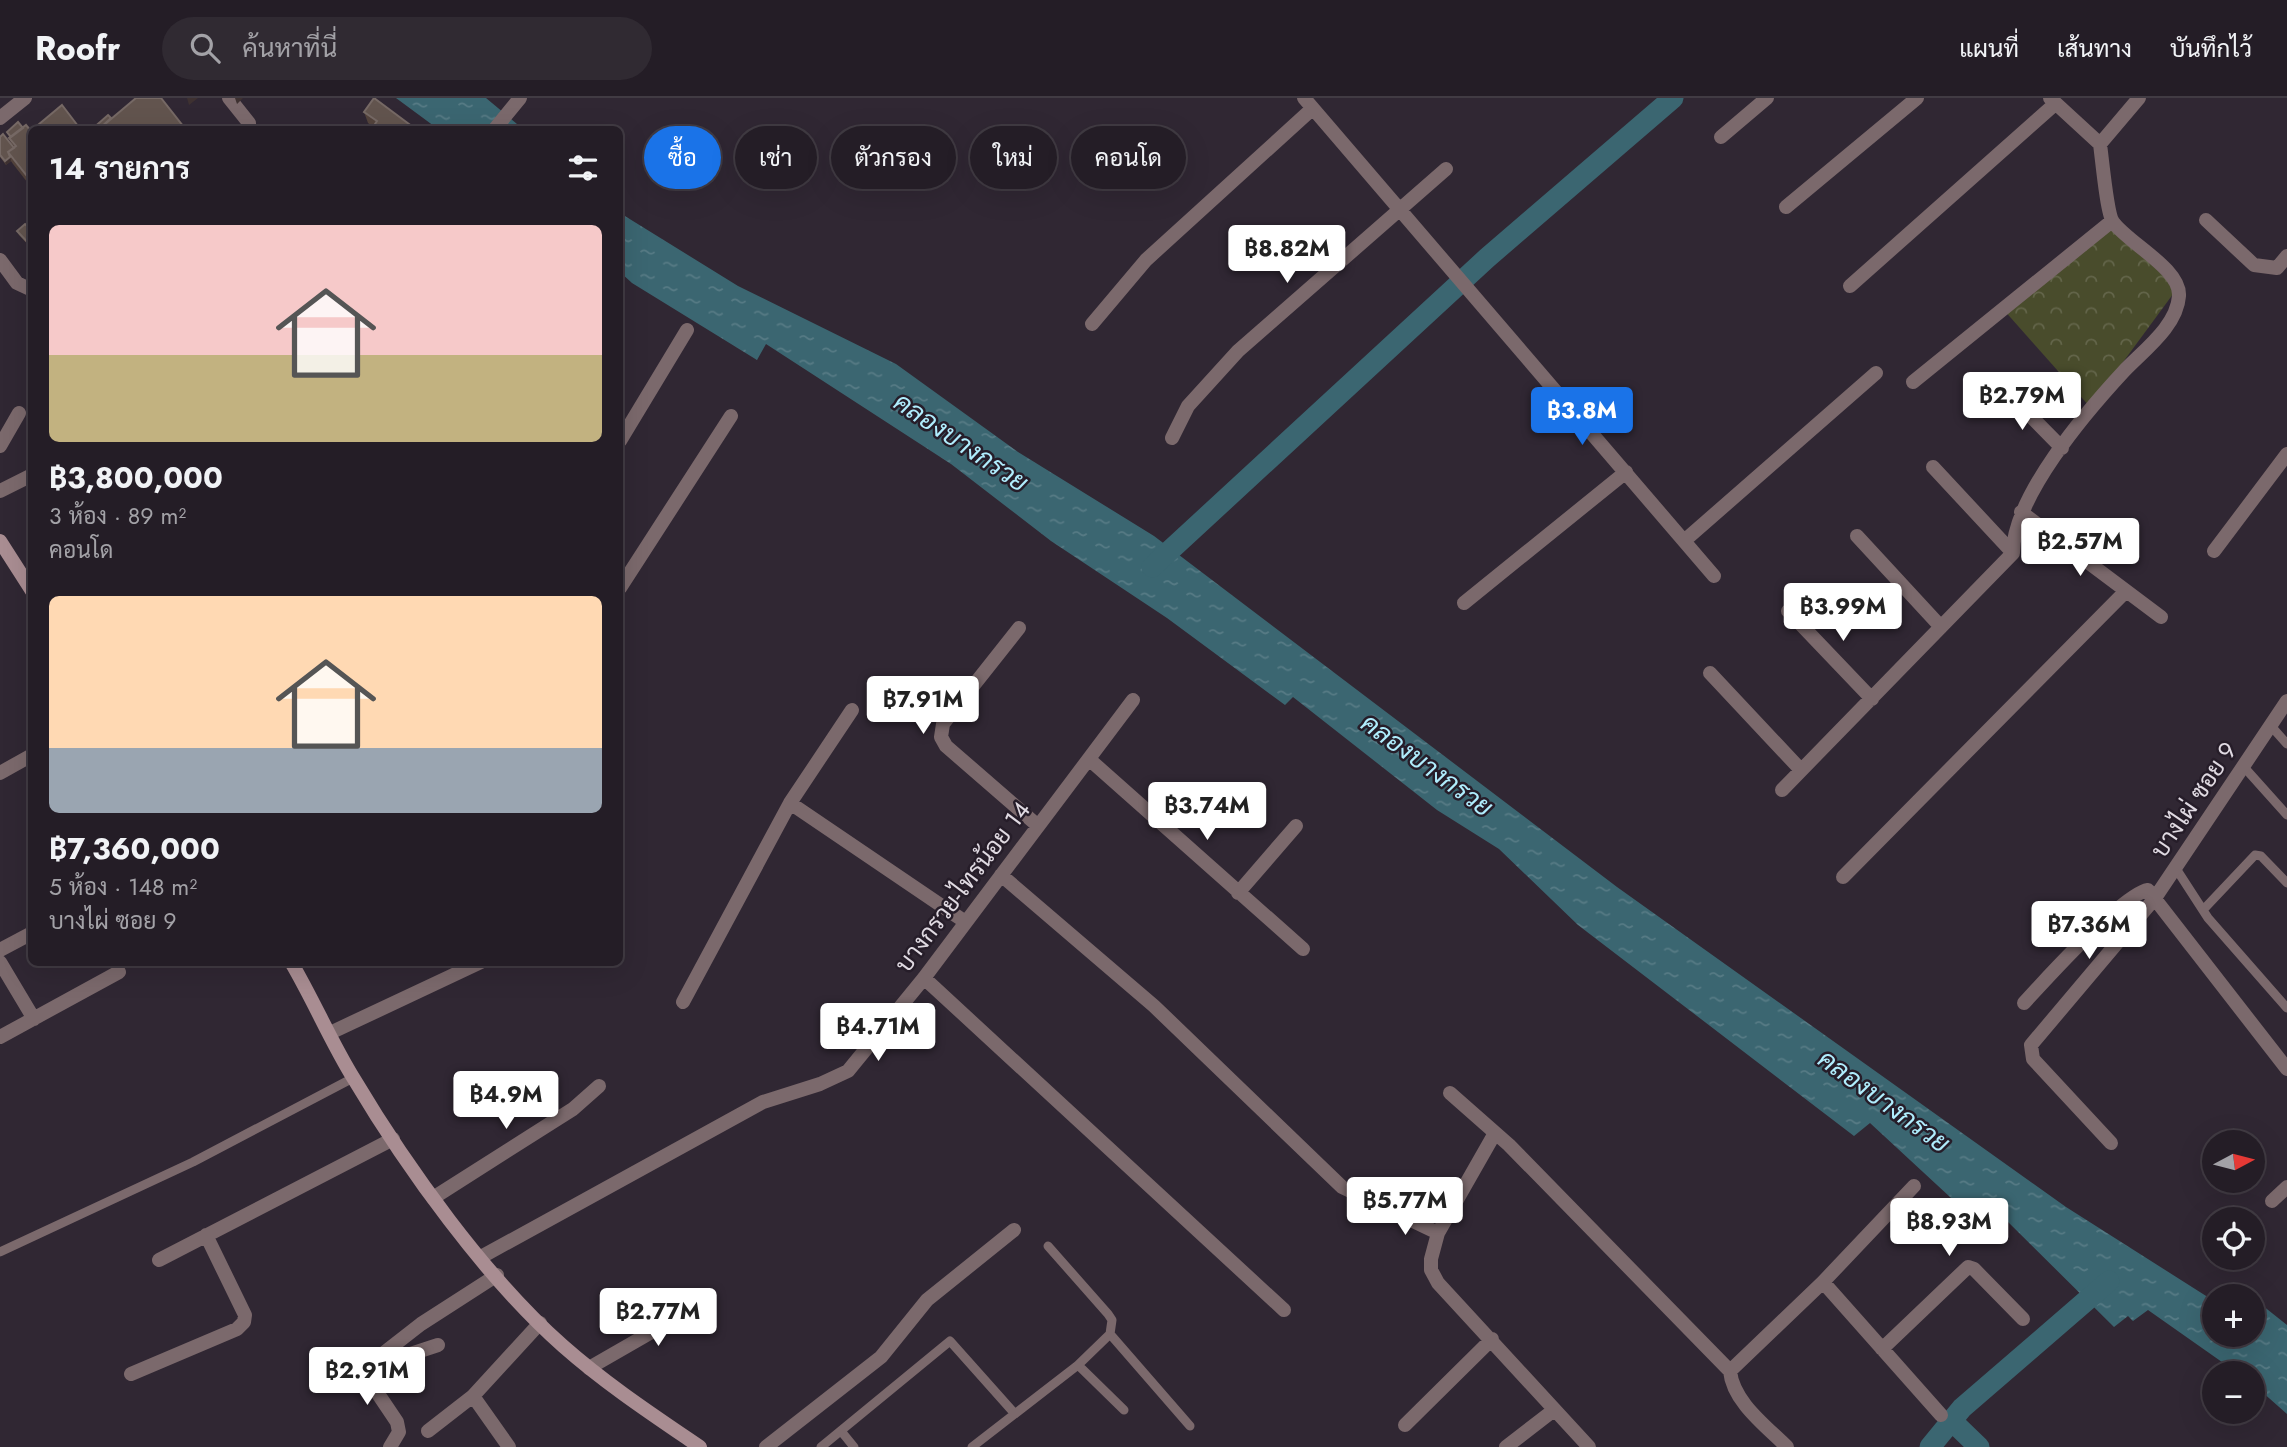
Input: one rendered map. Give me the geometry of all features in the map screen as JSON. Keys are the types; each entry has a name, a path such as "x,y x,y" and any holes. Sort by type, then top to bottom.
{"main road":[{"path":"0,541 28,585"},
{"path":"293,966 353,1079 433,1198 481,1257 540,1323 589,1368 700,1447"}],"street":[{"path":"0,118 25,98"},
{"path":"229,98 246,126"},
{"path":"497,126 520,98"},
{"path":"1721,137 1767,98"},
{"path":"1786,207 1917,98"},
{"path":"2100,144 2139,98"},
{"path":"1782,790 2013,553 2013,534 2021,512 2062,447 2090,407 2175,316 2179,293 2171,275 2112,221 2100,144 2052,101 1850,286"},
{"path":"1092,324 1146,260 1308,103 1714,576"},
{"path":"1172,438 1188,406 1238,351 1446,169"},
{"path":"2206,220 2254,265 2277,268 2287,256"},
{"path":"1913,382 2112,221"},
{"path":"0,260 17,283 28,288"},
{"path":"623,436 687,330"},
{"path":"1684,541 1876,373"},
{"path":"2007,392 2062,447"},
{"path":"0,446 19,413"},
{"path":"623,583 731,416"},
{"path":"2214,551 2287,454"},
{"path":"1933,467 2013,553"},
{"path":"1464,603 1626,472"},
{"path":"0,491 28,477"},
{"path":"2021,512 2161,617"},
{"path":"1857,536 1941,627"},
{"path":"1843,877 2126,591"},
{"path":"1788,611 1872,699"},
{"path":"1018,628 943,724 941,737 946,746 1037,825"},
{"path":"1710,673 1800,769"},
{"name":"บางกรวย-ไทรน้อย 14","path":"481,1257 763,1102 820,1084 848,1070 924,978 964,921 1090,760 1133,700"},
{"name":"บางไผ่ ซอย 9","path":"2111,1143 2030,1052 2031,1045 2155,898 2287,701"},
{"path":"683,1002 790,803 852,710"},
{"path":"0,774 28,757"},
{"path":"1090,760 1303,949"},
{"path":"790,803 964,921"},
{"path":"1238,893 1296,826"},
{"path":"1001,874 1154,1006 1342,1187 1438,1233"},
{"path":"2024,1003 2062,961 2133,897 2148,890 2287,1069"},
{"path":"0,950 28,935"},
{"path":"0,961 34,1019"},
{"path":"330,1033 472,966"},
{"path":"0,1037 119,972"},
{"path":"924,978 1284,1310"},
{"path":"433,1198 573,1109 599,1086"},
{"path":"1450,1093 1495,1133 1730,1371 1731,1383 1744,1403 1787,1447"},
{"path":"1495,1133 1438,1233 1431,1259 1438,1283 1589,1447"},
{"path":"159,1260 393,1139"},
{"path":"1730,1371 1823,1282 1914,1186"},
{"path":"2272,1200 2287,1187"},
{"path":"766,1447 881,1357 927,1300 1014,1230"},
{"path":"131,1374 237,1329 244,1322 245,1315 206,1235"},
{"path":"1882,1349 1968,1267 1974,1269 2023,1319"},
{"path":"362,1370 421,1324 497,1275"},
{"path":"1823,1282 1941,1415"},
{"path":"589,1368 709,1299"},
{"path":"428,1431 473,1396 540,1323"},
{"path":"1405,1425 1492,1339"},
{"path":"362,1370 438,1345"},
{"path":"362,1370 397,1422 399,1432 390,1447"},
{"path":"473,1396 509,1447"},
{"path":"1506,1447 1554,1410"}],"lane":[{"path":"2272,726 2287,744"},
{"path":"2244,767 2287,814"},
{"path":"2203,910 2255,855 2261,856 2287,883"},
{"path":"2175,867 2203,910 2287,1009"},
{"path":"0,1252 193,1162 353,1079"},
{"path":"972,1447 1078,1365 1110,1334 1112,1320 1108,1314 1048,1246"},
{"path":"1110,1334 1190,1426"},
{"path":"821,1447 950,1341 1015,1414"},
{"path":"1078,1365 1124,1410"},
{"path":"841,1431 854,1447"}],"green space":[{"path":"2112,221 2176,290 2090,407 2003,309"}],"water":[{"path":"396,98 486,98 519,126 434,126"},
{"name":"คลองบางกรวย","path":"623,215 738,286 896,364 1018,452 1154,536 1617,887 2066,1207 2202,1293 2202,1347 2265,1347 2265,1308 2287,1325 2287,1414 2265,1395 2265,1361 2221,1361 2148,1310 2133,1321 2128,1316 2114,1327 2005,1219 1990,1234 1870,1123 1854,1136 1578,925 1499,849 1437,810 1293,697 1285,705 1167,618 1051,541 951,464 766,344 757,360 632,283 623,275"}],"building":[{"path":"136,98 161,98 183,126 103,126"},
{"path":"374,98 412,126 374,126 377,121 364,112"},
{"path":"62,105 78,126 37,126"},
{"path":"108,115 111,118 102,126 96,126"},
{"path":"18,122 23,128 11,137 7,132"},
{"path":"26,125 28,127 27,176 8,152 16,146 9,138"},
{"path":"3,134 14,148 8,152 10,157 5,161 0,155 0,137"},
{"path":"25,224 28,227 28,243 17,231"}],"waterway":[{"path":"1152,567 1487,258 1673,98"},
{"path":"1930,1447 1962,1408 2109,1281"},
{"path":"1952,1421 1979,1447"}]}
